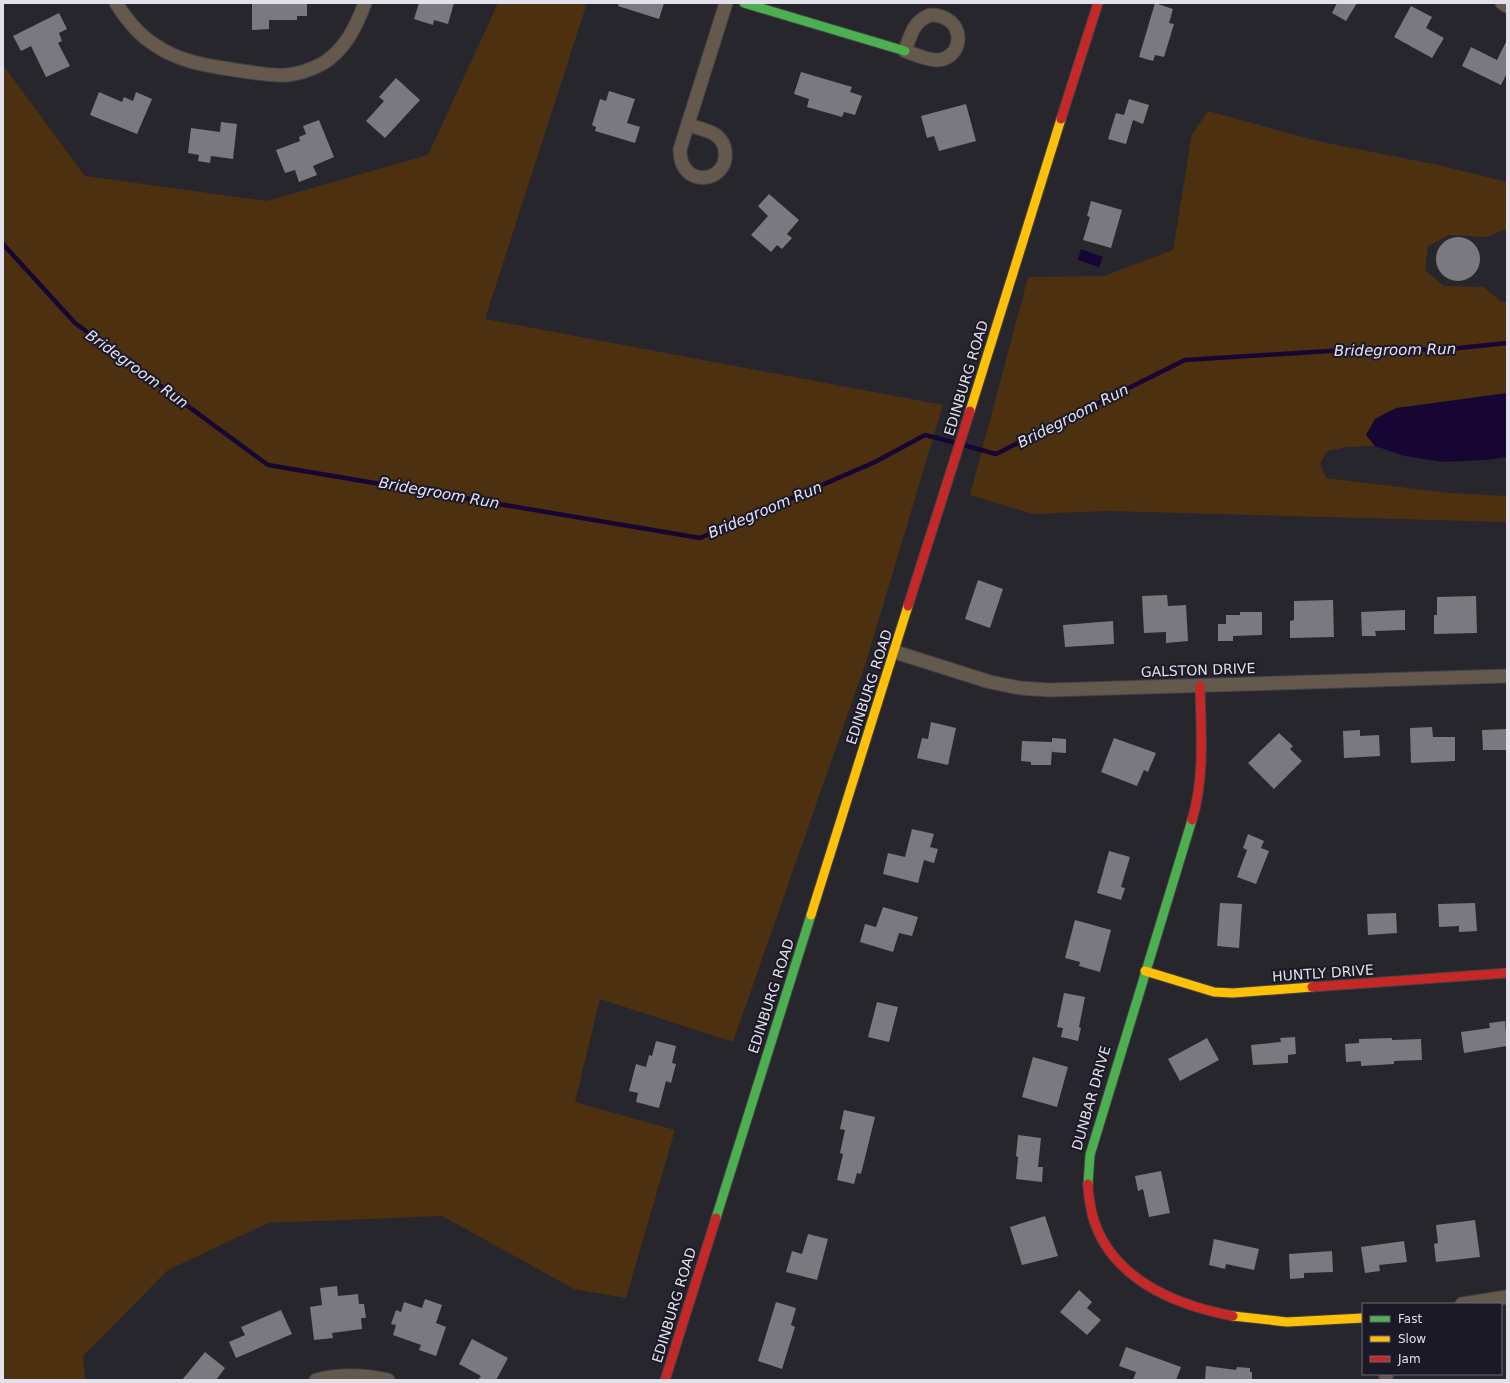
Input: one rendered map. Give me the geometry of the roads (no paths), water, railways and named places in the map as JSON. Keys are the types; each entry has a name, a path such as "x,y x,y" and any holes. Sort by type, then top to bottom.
{"main road":[{"path":"744,3 905,51"},
{"name":"EDINBURG ROAD","path":"665,1380 963,437 1098,3"},
{"name":"DUNBAR DRIVE","path":"1200,686 1202,746 1200,780 1194,814 1145,970 1090,1155 1088,1198 1093,1219 1102,1239 1113,1257 1130,1274 1147,1287 1167,1296 1200,1308 1235,1317 1276,1322 1311,1323 1362,1318"},
{"name":"HUNTLY DRIVE","path":"1145,970 1214,992 1233,993 1507,973"}],"street":[{"path":"116,3 137,31 154,45 176,57 198,64 272,76 289,75 306,71 322,64 335,54 348,39 358,22 365,3"},
{"path":"688,125 726,3"},
{"path":"1502,3 1507,6"},
{"name":"GALSTON DRIVE","path":"895,652 990,682 1020,688 1050,690 1507,676"},
{"path":"1468,1303 1507,1297"},
{"path":"316,1380 347,1376 376,1377 388,1380"}],"waterway":[{"name":"Bridegroom Run","path":"3,244 75,323 268,465 700,538 875,462 925,435 956,443"},
{"name":"Bridegroom Run","path":"963,445 996,454 1185,360 1377,348 1440,350 1507,343"}]}
